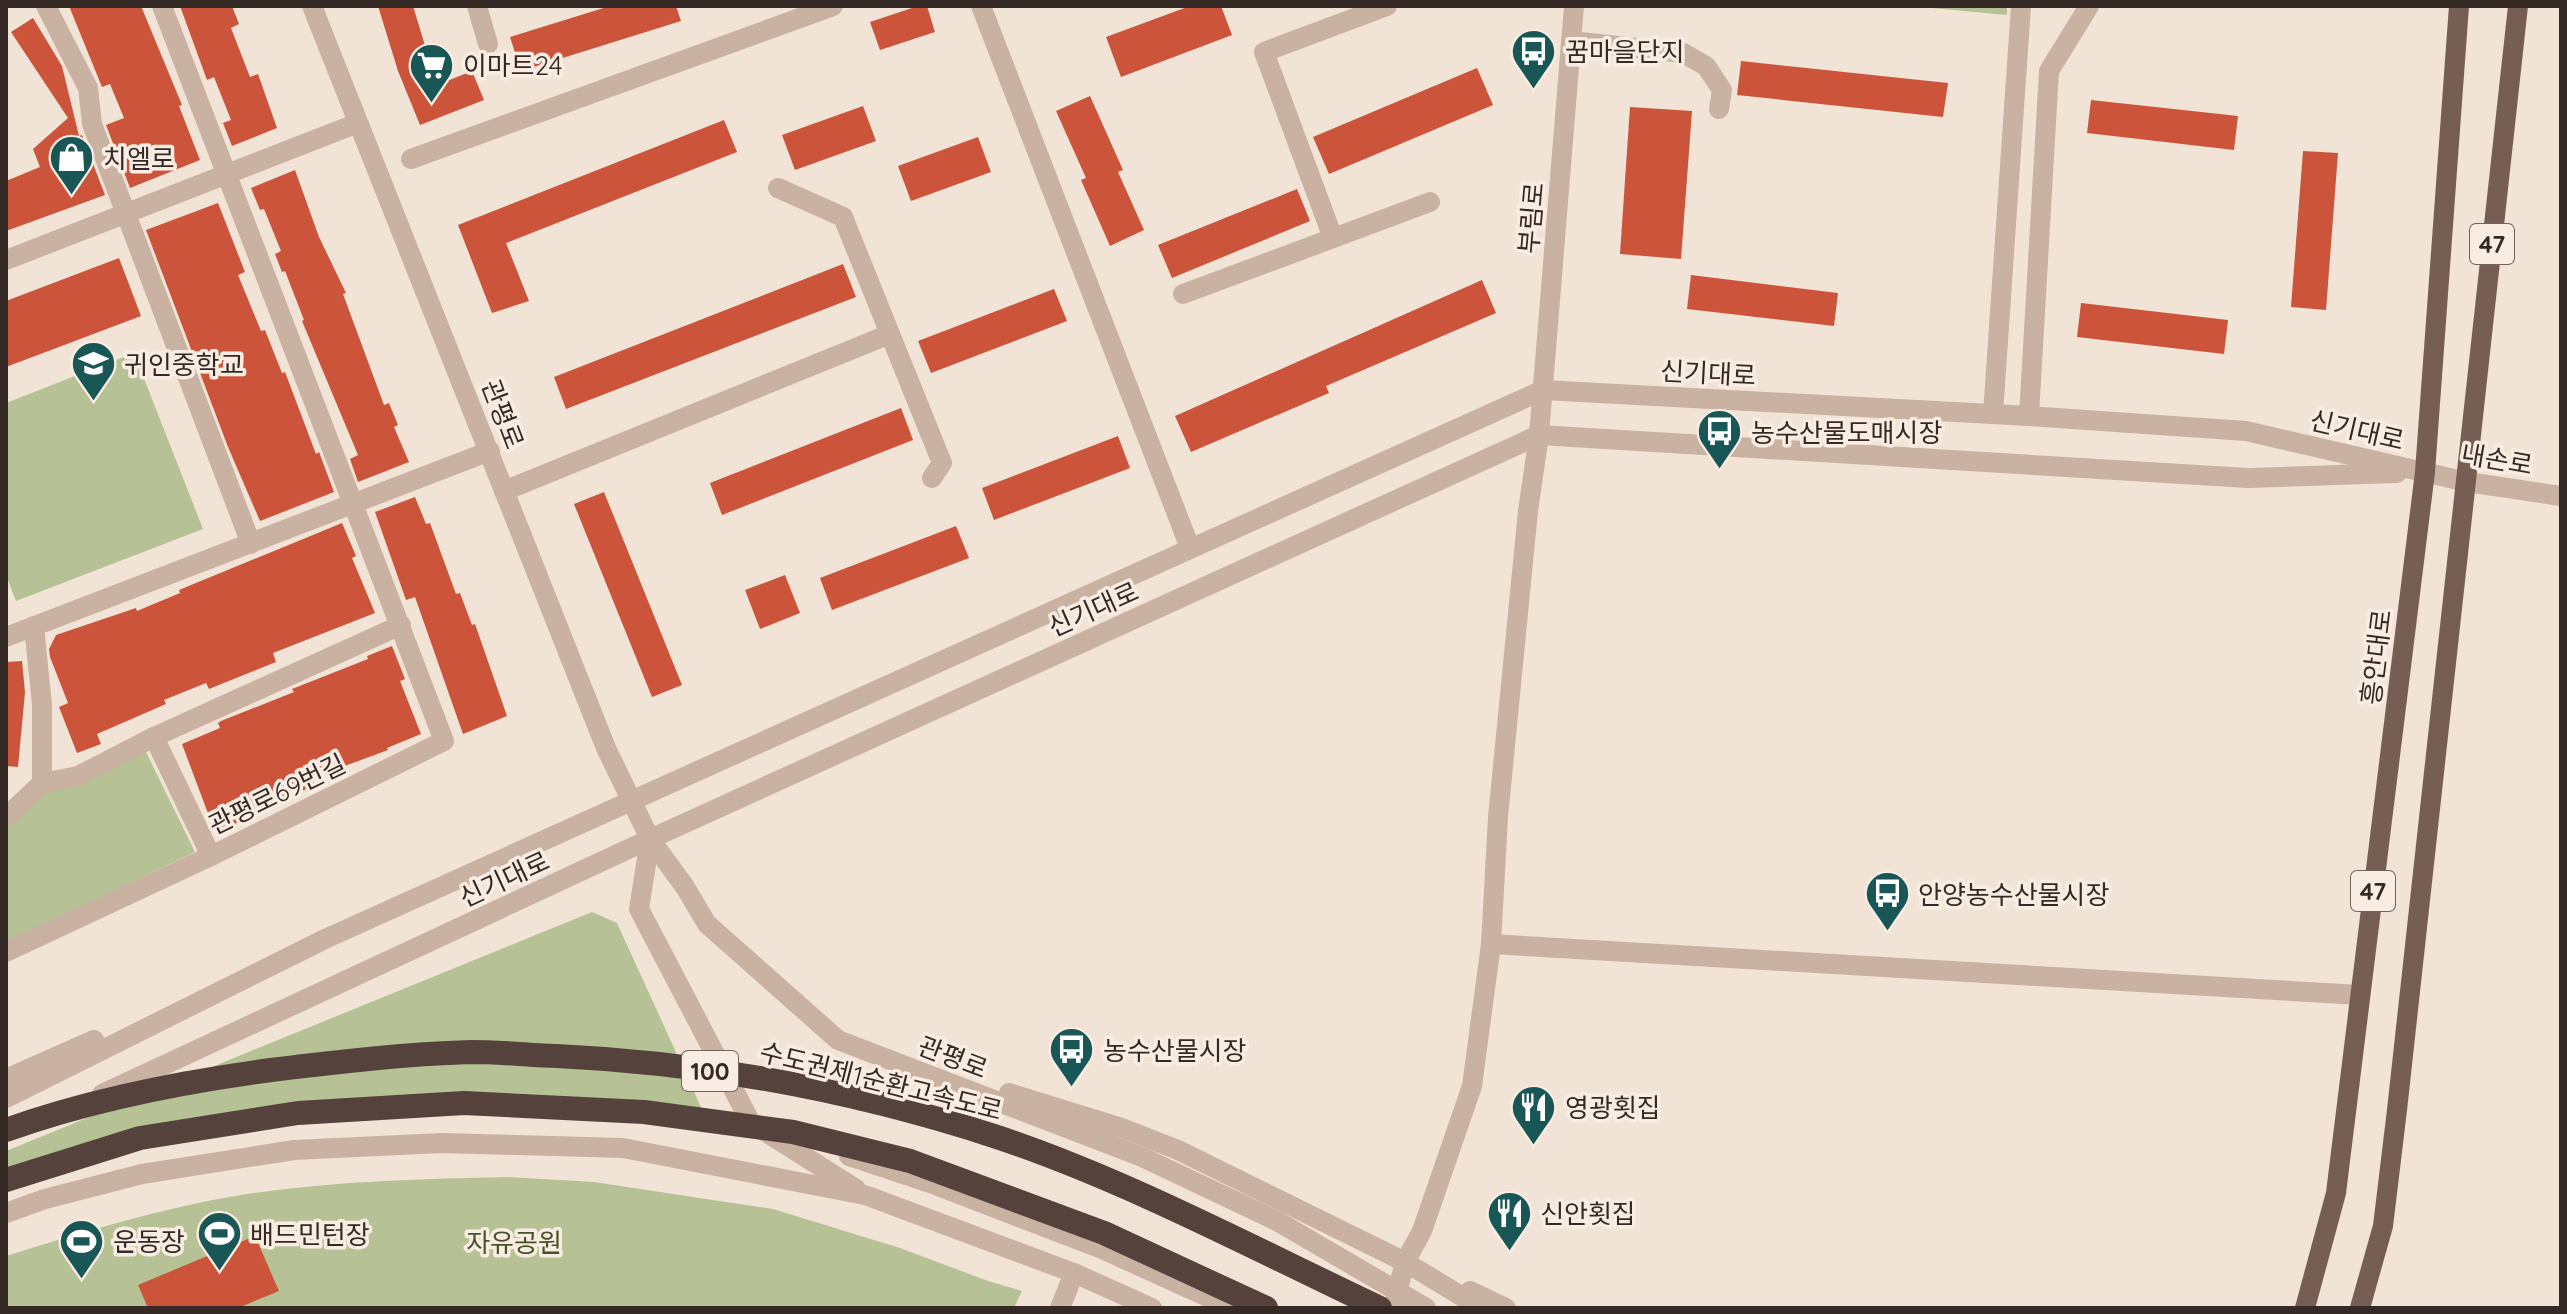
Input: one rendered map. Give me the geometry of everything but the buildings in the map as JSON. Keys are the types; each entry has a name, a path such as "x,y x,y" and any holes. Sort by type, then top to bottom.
{"highway":[{"name":"수도권제1순환고속도로","path":"6,1130 64,1109 200,1080 334,1062 473,1052 589,1058 759,1077 878,1103 1001,1139 1124,1188 1380,1308"},
{"name":"100","path":"6,1182 140,1138 298,1113 464,1103 644,1112 793,1132 910,1161 1104,1233 1266,1308"}],"main road":[{"name":"흥안대로","path":"2305,1308 2336,1193 2425,472 2459,6"},
{"name":"47","path":"2360,1308 2383,1226 2518,6"}],"street":[{"path":"46,6 88,88 92,124 251,544"},
{"name":"관평로69번길","path":"154,737 211,856 444,741 162,6"},
{"name":"관평로","path":"312,6 606,748 650,839 707,924 838,1040 1142,1157 1277,1221 1395,1300 1426,1308"},
{"path":"477,6 488,44"},
{"path":"411,159 833,6"},
{"path":"981,6 1190,548"},
{"path":"1333,238 1264,52 1387,6"},
{"name":"부림로","path":"1395,1300 1405,1262 1422,1231 1472,1086 1491,944 1499,801 1528,511 1539,435 1574,6"},
{"path":"1993,414 2021,6"},
{"path":"2029,416 2049,71 2089,6"},
{"path":"1571,41 1683,53 1706,66 1722,90 1719,109"},
{"path":"6,260 358,123"},
{"path":"778,188 843,217 942,463 932,478"},
{"path":"1183,294 1430,202"},
{"path":"504,491 890,334"},
{"name":"신기대로","path":"6,1098 325,939 1543,390 2246,431 2425,472"},
{"name":"신기대로","path":"6,1139 650,839 1539,435 2248,478 2425,472"},
{"path":"6,637 490,451"},
{"name":"내손로","path":"2425,472 2467,482 2561,496"},
{"path":"6,817 42,783 78,776 154,737 401,625"},
{"path":"34,626 42,705 42,783"},
{"path":"650,839 639,909 751,1123 865,1195"},
{"path":"6,952 211,856"},
{"path":"6,1079 325,939"},
{"path":"1491,944 2360,995"},
{"path":"838,1040 1136,1133 1178,1150 1506,1308"},
{"path":"6,1182 130,1149 285,1124 445,1112 751,1123 930,1183 1102,1249 1232,1308"},
{"path":"6,1213 45,1199 142,1174 294,1150 442,1143 623,1148 865,1195 1074,1273 1152,1308"},
{"path":"1277,1221 1405,1262 1481,1308"},
{"path":"1060,1308 1074,1273"},
{"path":"1198,1293 1217,1308"}],"green space":[{"path":"1910,6 2007,6 2007,15"},
{"path":"134,353 203,529 16,601 6,575 6,403"},
{"path":"145,750 195,852 6,943 6,829 46,788"},
{"path":"592,912 617,923 706,1118 448,1098 6,1172 6,1151"},
{"name":"자유공원","path":"508,1177 594,1182 773,1209 900,1248 1022,1291 1014,1308 6,1308 6,1256 152,1214 211,1200 308,1187"}],"place":[{"name":"꿈마을단지","path":"1534,90"},
{"name":"이마트24","path":"432,104"},
{"name":"치엘로","path":"72,197"},
{"name":"귀인중학교","path":"93,403"},
{"name":"농수산물도매시장","path":"1720,471"},
{"name":"안양농수산물시장","path":"1887,933"},
{"name":"농수산물시장","path":"1072,1089"},
{"name":"영광횟집","path":"1534,1146"},
{"name":"신안횟집","path":"1509,1252"},
{"name":"배드민턴장","path":"219,1273"},
{"name":"운동장","path":"82,1280"}]}
